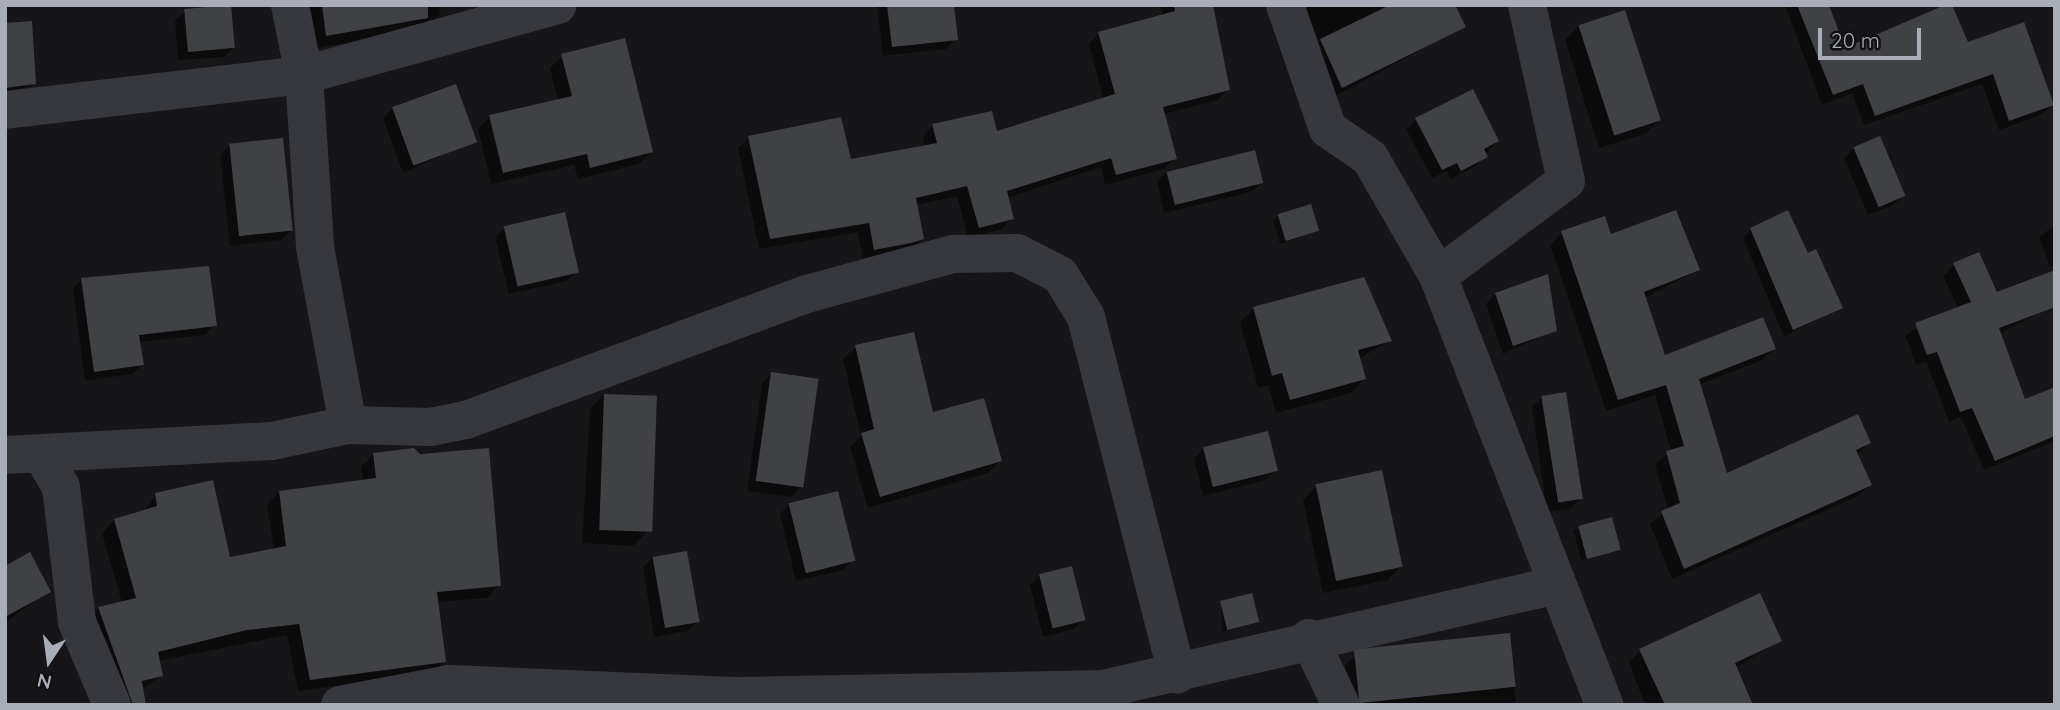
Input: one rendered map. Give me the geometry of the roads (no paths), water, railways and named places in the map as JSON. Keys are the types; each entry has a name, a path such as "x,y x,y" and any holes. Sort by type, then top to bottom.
{"street":[{"path":"290,5 304,75 315,247 348,425"},
{"path":"5,110 304,75 558,5"},
{"path":"1285,5 1328,129 1370,158 1438,276 1604,705"},
{"path":"1438,276 1566,181 1527,5"},
{"path":"5,455 43,456 85,448 272,441 348,425 430,427 466,420 807,294 953,254 1017,253 1060,275 1086,317 1177,676"},
{"path":"43,456 61,487 77,622 111,705"},
{"path":"340,705 450,684 753,696 899,697 1036,693 1177,676 1309,638 1556,585"},
{"path":"1309,638 1341,705"}]}
